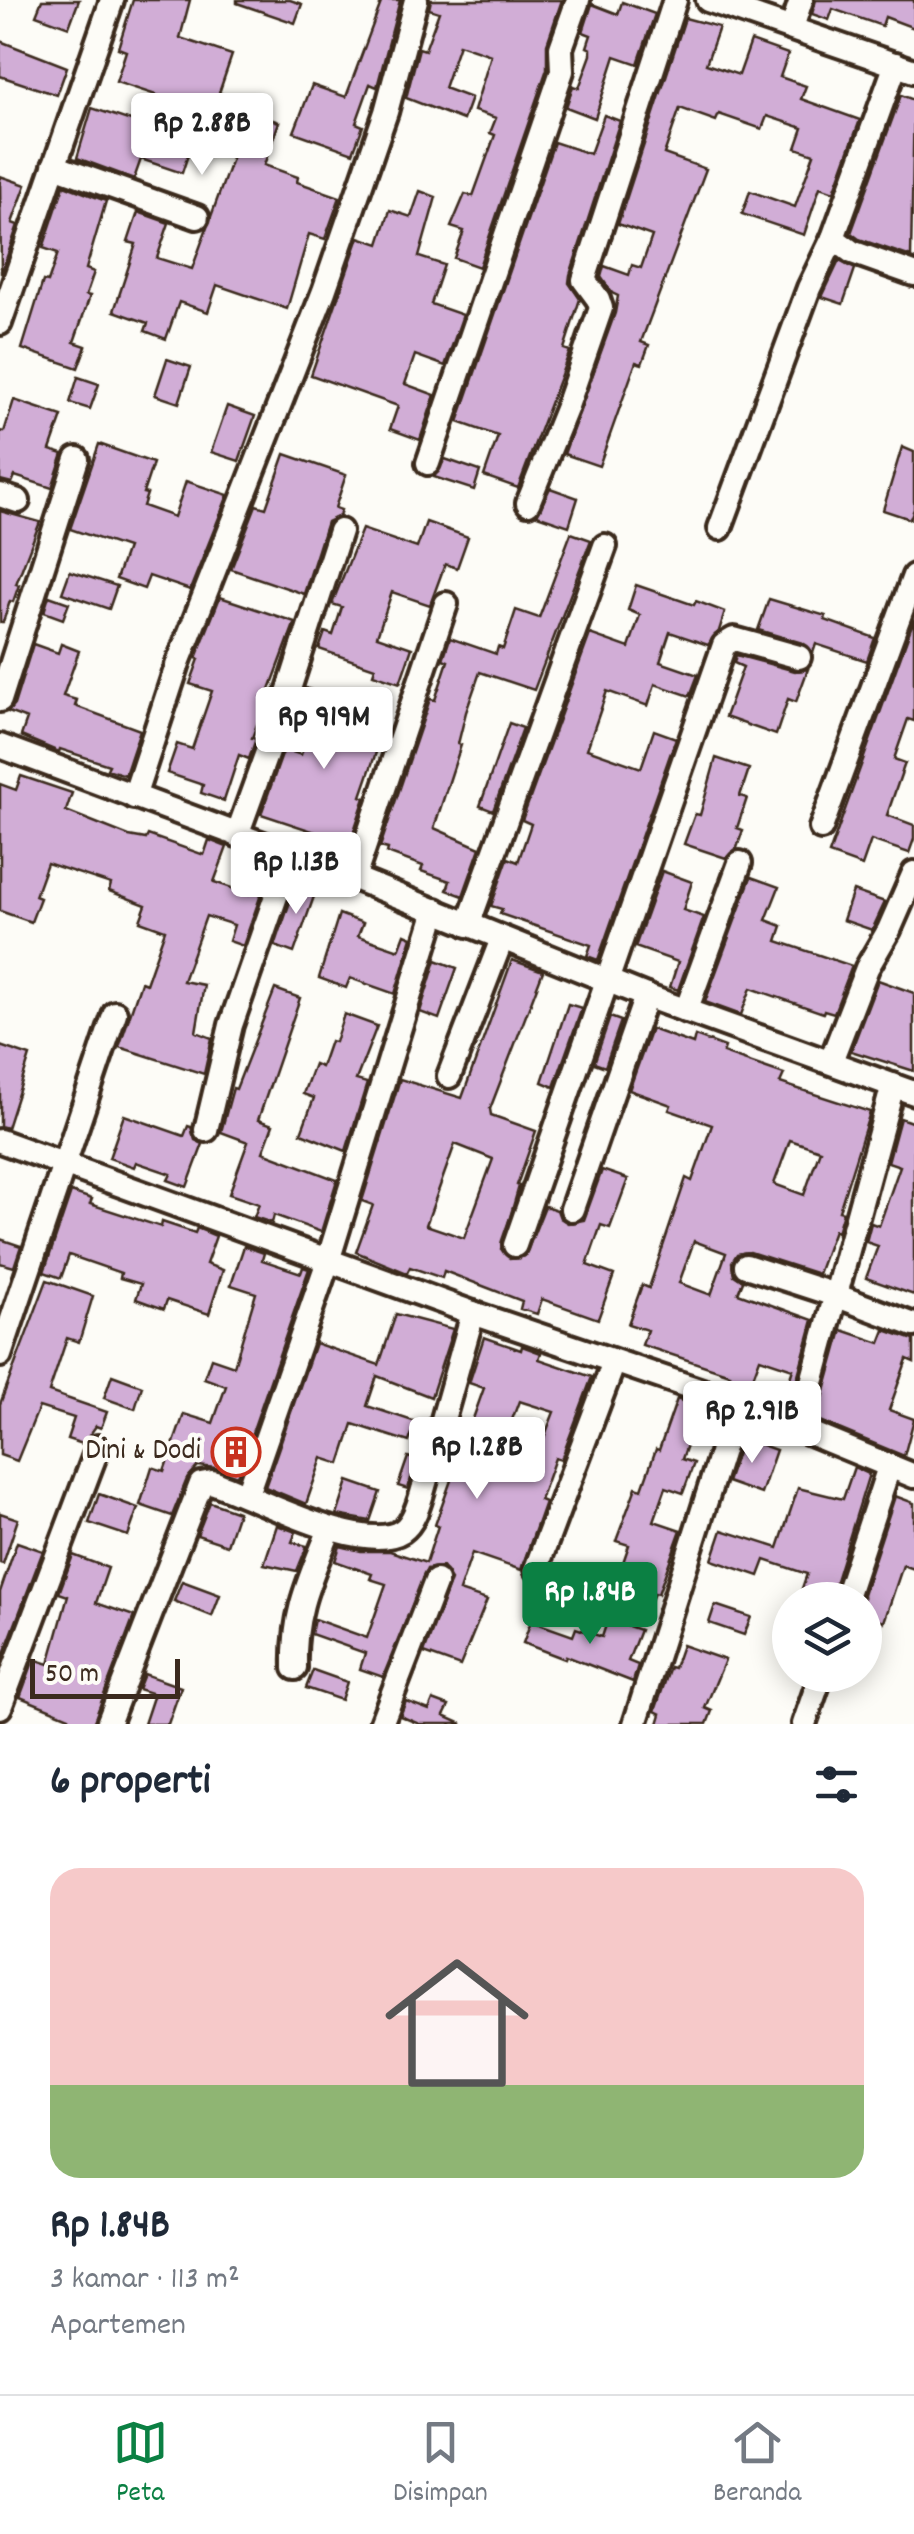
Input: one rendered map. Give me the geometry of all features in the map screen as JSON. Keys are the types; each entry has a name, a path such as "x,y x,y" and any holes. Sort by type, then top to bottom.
{"street":[{"path":"0,322 112,0"},
{"path":"134,798 178,663 336,256 386,112 416,0"},
{"path":"428,464 562,71 561,48 578,0"},
{"path":"528,503 601,308 584,280 675,0"},
{"path":"708,0 905,68 808,288 720,528"},
{"path":"792,28 801,0"},
{"path":"54,166 198,218"},
{"path":"833,238 852,252 914,274"},
{"path":"0,700 77,459"},
{"path":"237,835 340,530"},
{"path":"468,925 605,546"},
{"path":"821,828 914,576"},
{"path":"354,878 446,604"},
{"path":"515,1245 724,644 734,639 799,658"},
{"path":"0,746 354,878 609,982 903,1090 835,1295 799,1430"},
{"path":"206,1130 231,1026 290,856"},
{"path":"686,1010 740,864"},
{"path":"831,1062 867,968 914,873"},
{"path":"247,1494 328,1262 436,910"},
{"path":"449,1076 502,939"},
{"path":"572,1209 646,996"},
{"path":"0,1355 115,1013"},
{"path":"0,1142 328,1262 737,1403 914,1476"},
{"path":"746,1266 914,1325"},
{"path":"108,1724 197,1488 212,1482 362,1538 382,1538 404,1530 414,1515 474,1313"},
{"path":"536,1569 614,1362"},
{"path":"634,1724 737,1403"},
{"path":"0,1707 98,1447"},
{"path":"851,1582 889,1467"},
{"path":"295,1668 294,1633 300,1605 330,1529"},
{"path":"381,1724 436,1581"},
{"path":"804,1724 814,1692"}],"building":[{"path":"42,0 79,0 69,27 36,15"},
{"path":"133,0 190,0 180,38 232,55 219,93 247,101 244,110 279,122 264,165 340,197 325,239 309,234 287,309 217,285 208,312 179,302 166,339 145,331 148,323 114,311 136,244 128,242 138,212 169,223 157,258 192,269 242,131 206,120 205,124 199,122 182,173 141,159 134,179 77,158 92,108 155,129 165,98 116,82 126,51 118,48"},
{"path":"237,0 290,0 302,4 295,23"},
{"path":"382,0 400,0 377,87 370,84 356,123 363,126 353,153 294,132 312,85 346,97"},
{"path":"431,0 562,0 547,44 547,69 479,267 454,258 464,231 451,227 465,194 473,196 495,135 490,133 496,118 474,111 491,55 459,44 444,88 471,98 463,120 406,98 419,48 425,50 439,12 429,9"},
{"path":"816,0 914,0 914,28 885,17 882,26 833,9 829,20 812,14"},
{"path":"622,2 655,14 638,64 615,56 595,118 566,107 573,86 579,88 591,55 587,47 591,35 583,32 592,4 618,14"},
{"path":"685,18 719,27 706,64 739,75 751,41 788,54 780,77 806,86 801,99 860,120 834,192 820,187 804,235 742,214 750,191 795,207 814,154 796,148 803,128 767,116 762,129 719,114 716,121 680,108 664,154 706,169 641,342 649,345 642,364 636,362 599,466 564,454 615,313 618,296 601,277 604,266 629,275 632,265 641,268 652,236 618,224"},
{"path":"0,41 67,67 57,95 0,76"},
{"path":"901,95 914,100 911,257 851,233"},
{"path":"604,115 620,121 570,275 569,283 580,299 564,349 570,351 518,488 484,476 498,436 458,422 554,142 590,154"},
{"path":"0,176 26,185 12,223 18,225 1,274"},
{"path":"64,185 106,201 86,269 94,272 74,342 86,346 78,368 22,349 43,281 48,282 58,253 43,248"},
{"path":"420,191 436,197 419,257 444,265 431,304 463,315 445,366 415,355 405,384 435,395 420,440 390,429 398,406 311,375 359,237 379,244 390,210 411,217"},
{"path":"839,261 855,269 843,304 822,297"},
{"path":"167,359 191,367 179,403 155,395"},
{"path":"78,377 99,384 90,409 70,403"},
{"path":"14,400 62,416 50,450 63,454 52,488 15,476 12,483 0,480 0,431 4,432"},
{"path":"227,406 255,416 239,461 211,452"},
{"path":"99,444 153,463 143,506 174,517 186,481 228,495 190,590 149,576 144,589 116,579 127,548 70,529"},
{"path":"902,447 914,452 914,509 910,519 883,510"},
{"path":"285,454 346,475 335,508 341,510 339,516 327,522 304,594 231,569 256,505 266,508"},
{"path":"445,459 480,471 474,490 434,477"},
{"path":"550,488 578,498 569,526 537,515"},
{"path":"0,511 40,522 3,622 0,622"},
{"path":"426,522 468,537 457,568 445,564 430,605 392,592 377,636 412,648 400,683 373,674 375,668 319,649 325,632 333,635 342,607 332,604 362,529 417,548"},
{"path":"571,533 591,540 534,690 480,672 466,712 458,744 461,745 434,828 480,848 463,896 447,890 450,881 421,871 423,866 380,847 430,699 435,700 448,661 443,659 450,638 496,654 498,647 503,649 516,610 539,618"},
{"path":"70,571 117,586 109,609 62,593"},
{"path":"636,585 725,612 719,631 708,645 670,632 660,662 698,675 690,696 655,684 648,706 607,691 587,749 641,768 654,730 676,738 598,960 587,956 591,945 500,914 502,909 491,906 508,858 518,862 531,824 522,820 590,634 629,648 640,615 628,610"},
{"path":"49,596 69,603 63,619 44,612"},
{"path":"220,597 295,622 252,738 256,739 249,759 239,755 224,801 201,793 203,785 167,773 177,744 192,749 212,691 190,684"},
{"path":"769,599 826,616 825,620 875,638 867,661 816,644 813,653 803,643 758,630"},
{"path":"914,619 914,721 908,719 894,759 905,763 887,815 914,825 914,839 909,853 871,840 862,866 829,854"},
{"path":"33,644 58,653 61,644 79,651 63,696 77,700 75,706 140,730 125,775 107,769 109,765 60,749 59,752 21,736 27,719 8,712 14,705"},
{"path":"736,655 795,671 808,669 796,702 788,699 776,735 725,717 743,667 734,663"},
{"path":"305,688 347,702 340,721 382,735 352,837 347,836 345,842 261,814 284,749 301,755 311,725 295,720"},
{"path":"509,723 523,728 493,811 480,806"},
{"path":"716,758 749,769 740,796 747,798 737,828 743,830 737,848 726,858 684,844 695,814 700,815"},
{"path":"21,776 72,793 66,811 129,836 146,839 148,835 204,855 209,840 227,847 214,882 249,894 261,859 272,863 243,946 229,941 234,925 206,916 183,981 204,985 196,1032 212,1038 204,1074 119,1047 141,982 146,984 165,930 140,921 146,905 109,891 111,884 47,863 31,922 0,911 0,784 16,790"},
{"path":"662,871 692,882 683,910 704,917 678,990 670,987 678,962 635,947"},
{"path":"751,877 779,887 766,920 782,926 777,941 852,966 834,1013 823,1013 751,988 741,1015 705,1002"},
{"path":"297,881 317,888 294,953 275,946"},
{"path":"853,891 885,902 872,930 843,920"},
{"path":"339,914 363,923 358,936 399,950 405,934 412,937 395,994 350,978 346,988 319,978"},
{"path":"436,960 457,968 439,1019 420,1012"},
{"path":"512,960 543,971 490,1109 491,1115 536,1131 501,1249 511,1259 525,1256 545,1206 557,1210 568,1223 584,1220 602,1170 628,1179 610,1228 601,1225 587,1265 614,1275 598,1319 542,1299 537,1314 520,1309 522,1301 444,1271 442,1278 410,1267 407,1273 356,1252 373,1205 362,1201 400,1079 462,1098","holes":["455,1144 493,1159 464,1238 426,1225"]},
{"path":"878,980 914,993 914,1071 851,1051"},
{"path":"275,989 300,998 258,1120 273,1125 263,1152 337,1180 321,1232 274,1215 272,1223 254,1217 259,1204 229,1194 248,1142 221,1132 233,1088 236,1089"},
{"path":"568,1004 582,1008 554,1087 542,1082"},
{"path":"344,1014 377,1026 356,1080 367,1083 346,1151 301,1133 314,1098 303,1094 314,1064 321,1067 330,1041 335,1042"},
{"path":"610,1017 621,1021 605,1067 594,1063"},
{"path":"651,1029 693,1044 695,1036 725,1047 723,1053 784,1074 780,1083 870,1112 839,1211 843,1212 837,1232 834,1230 818,1274 750,1252 737,1254 732,1262 734,1275 743,1281 738,1293 813,1320 789,1408 781,1405 793,1369 760,1358 748,1391 726,1383 730,1374 642,1345 647,1330 628,1324 642,1285 649,1288 686,1178 692,1181 712,1125 629,1090","holes":["790,1140 820,1150 804,1195 774,1184","694,1241 726,1253 711,1295 679,1283"]},
{"path":"0,1046 30,1056 7,1128 0,1126"},
{"path":"124,1115 184,1136 191,1127 195,1140 203,1144 187,1187 168,1180 171,1174 109,1158"},
{"path":"900,1118 914,1123 914,1295 866,1278 878,1246 866,1242 871,1223 879,1226 900,1166 888,1162"},
{"path":"71,1192 92,1199 90,1204 161,1227 162,1222 216,1236 206,1264 223,1270 209,1314 167,1300 164,1309 136,1299 141,1284 69,1255 61,1278 44,1272"},
{"path":"0,1239 21,1246 14,1267 0,1263"},
{"path":"244,1246 264,1253 262,1260 301,1273 303,1267 309,1269 237,1476 198,1466 187,1479 172,1516 140,1505 152,1467 164,1471 184,1414 213,1423 226,1386 204,1378 211,1358 234,1366 256,1293 231,1285"},
{"path":"47,1280 93,1296 79,1342 67,1338 49,1392 107,1412 101,1428 96,1426 83,1444 67,1439 74,1418 39,1407 17,1461 0,1455 0,1404"},
{"path":"396,1314 453,1329 431,1397 377,1376 367,1406 416,1422 409,1442 353,1424 340,1464 322,1458 306,1504 265,1487 315,1343 379,1365"},
{"path":"842,1330 880,1343 885,1330 914,1340 914,1362 907,1359 889,1410 914,1419 904,1456 817,1420"},
{"path":"484,1337 541,1353 539,1359 592,1377 561,1460 555,1458 540,1500 545,1502 521,1570 472,1553 459,1591 487,1600 460,1666 424,1653 451,1580 442,1567 427,1569 383,1677 360,1669 365,1653 311,1634 314,1619 367,1638 386,1584 370,1579 372,1574 335,1561 340,1546 390,1551 426,1563 438,1526 435,1525 484,1388 469,1383","holes":["519,1401 554,1412 540,1448 506,1436"]},
{"path":"112,1375 142,1386 135,1409 104,1398"},
{"path":"677,1399 700,1408 682,1459 694,1463 683,1493 666,1487 654,1521 681,1530 658,1594 654,1593 650,1603 618,1593 622,1581 617,1580 629,1545 616,1541 636,1487 642,1489 656,1449 659,1450"},
{"path":"742,1438 776,1450 761,1494 727,1482"},
{"path":"408,1457 416,1460 408,1489 398,1486"},
{"path":"854,1467 869,1474 836,1582 804,1582 807,1574 765,1560 759,1576 712,1560 722,1530 778,1548 798,1488 843,1499"},
{"path":"348,1481 380,1492 370,1521 337,1515"},
{"path":"99,1494 138,1508 128,1536 89,1523"},
{"path":"895,1496 914,1503 914,1569 903,1565 884,1622 882,1582 867,1582"},
{"path":"210,1502 238,1512 227,1545 197,1535"},
{"path":"0,1513 18,1519 3,1564 0,1563"},
{"path":"277,1525 296,1532 292,1542 307,1546 297,1571 264,1564"},
{"path":"17,1542 43,1551 0,1664 0,1592"},
{"path":"73,1555 108,1568 96,1603 134,1616 93,1724 67,1724 69,1717 20,1697 34,1659 49,1664 68,1596 59,1593"},
{"path":"182,1581 220,1595 212,1616 174,1601"},
{"path":"715,1605 751,1617 744,1635 709,1623"},
{"path":"608,1619 640,1630 628,1661 638,1665 633,1682 523,1643 531,1621 573,1636 576,1628 602,1637"},
{"path":"682,1645 725,1660 705,1708 712,1711 707,1724 658,1724 661,1714 655,1711"},
{"path":"313,1670 347,1682 341,1700 306,1688"},
{"path":"144,1674 181,1687 168,1724 144,1724 154,1694 138,1689"},
{"path":"433,1700 449,1706 444,1716 462,1724 419,1724 400,1716 406,1701 429,1710"}],"place":[{"name":"Dini & Dodi","path":"236,1452"}]}
